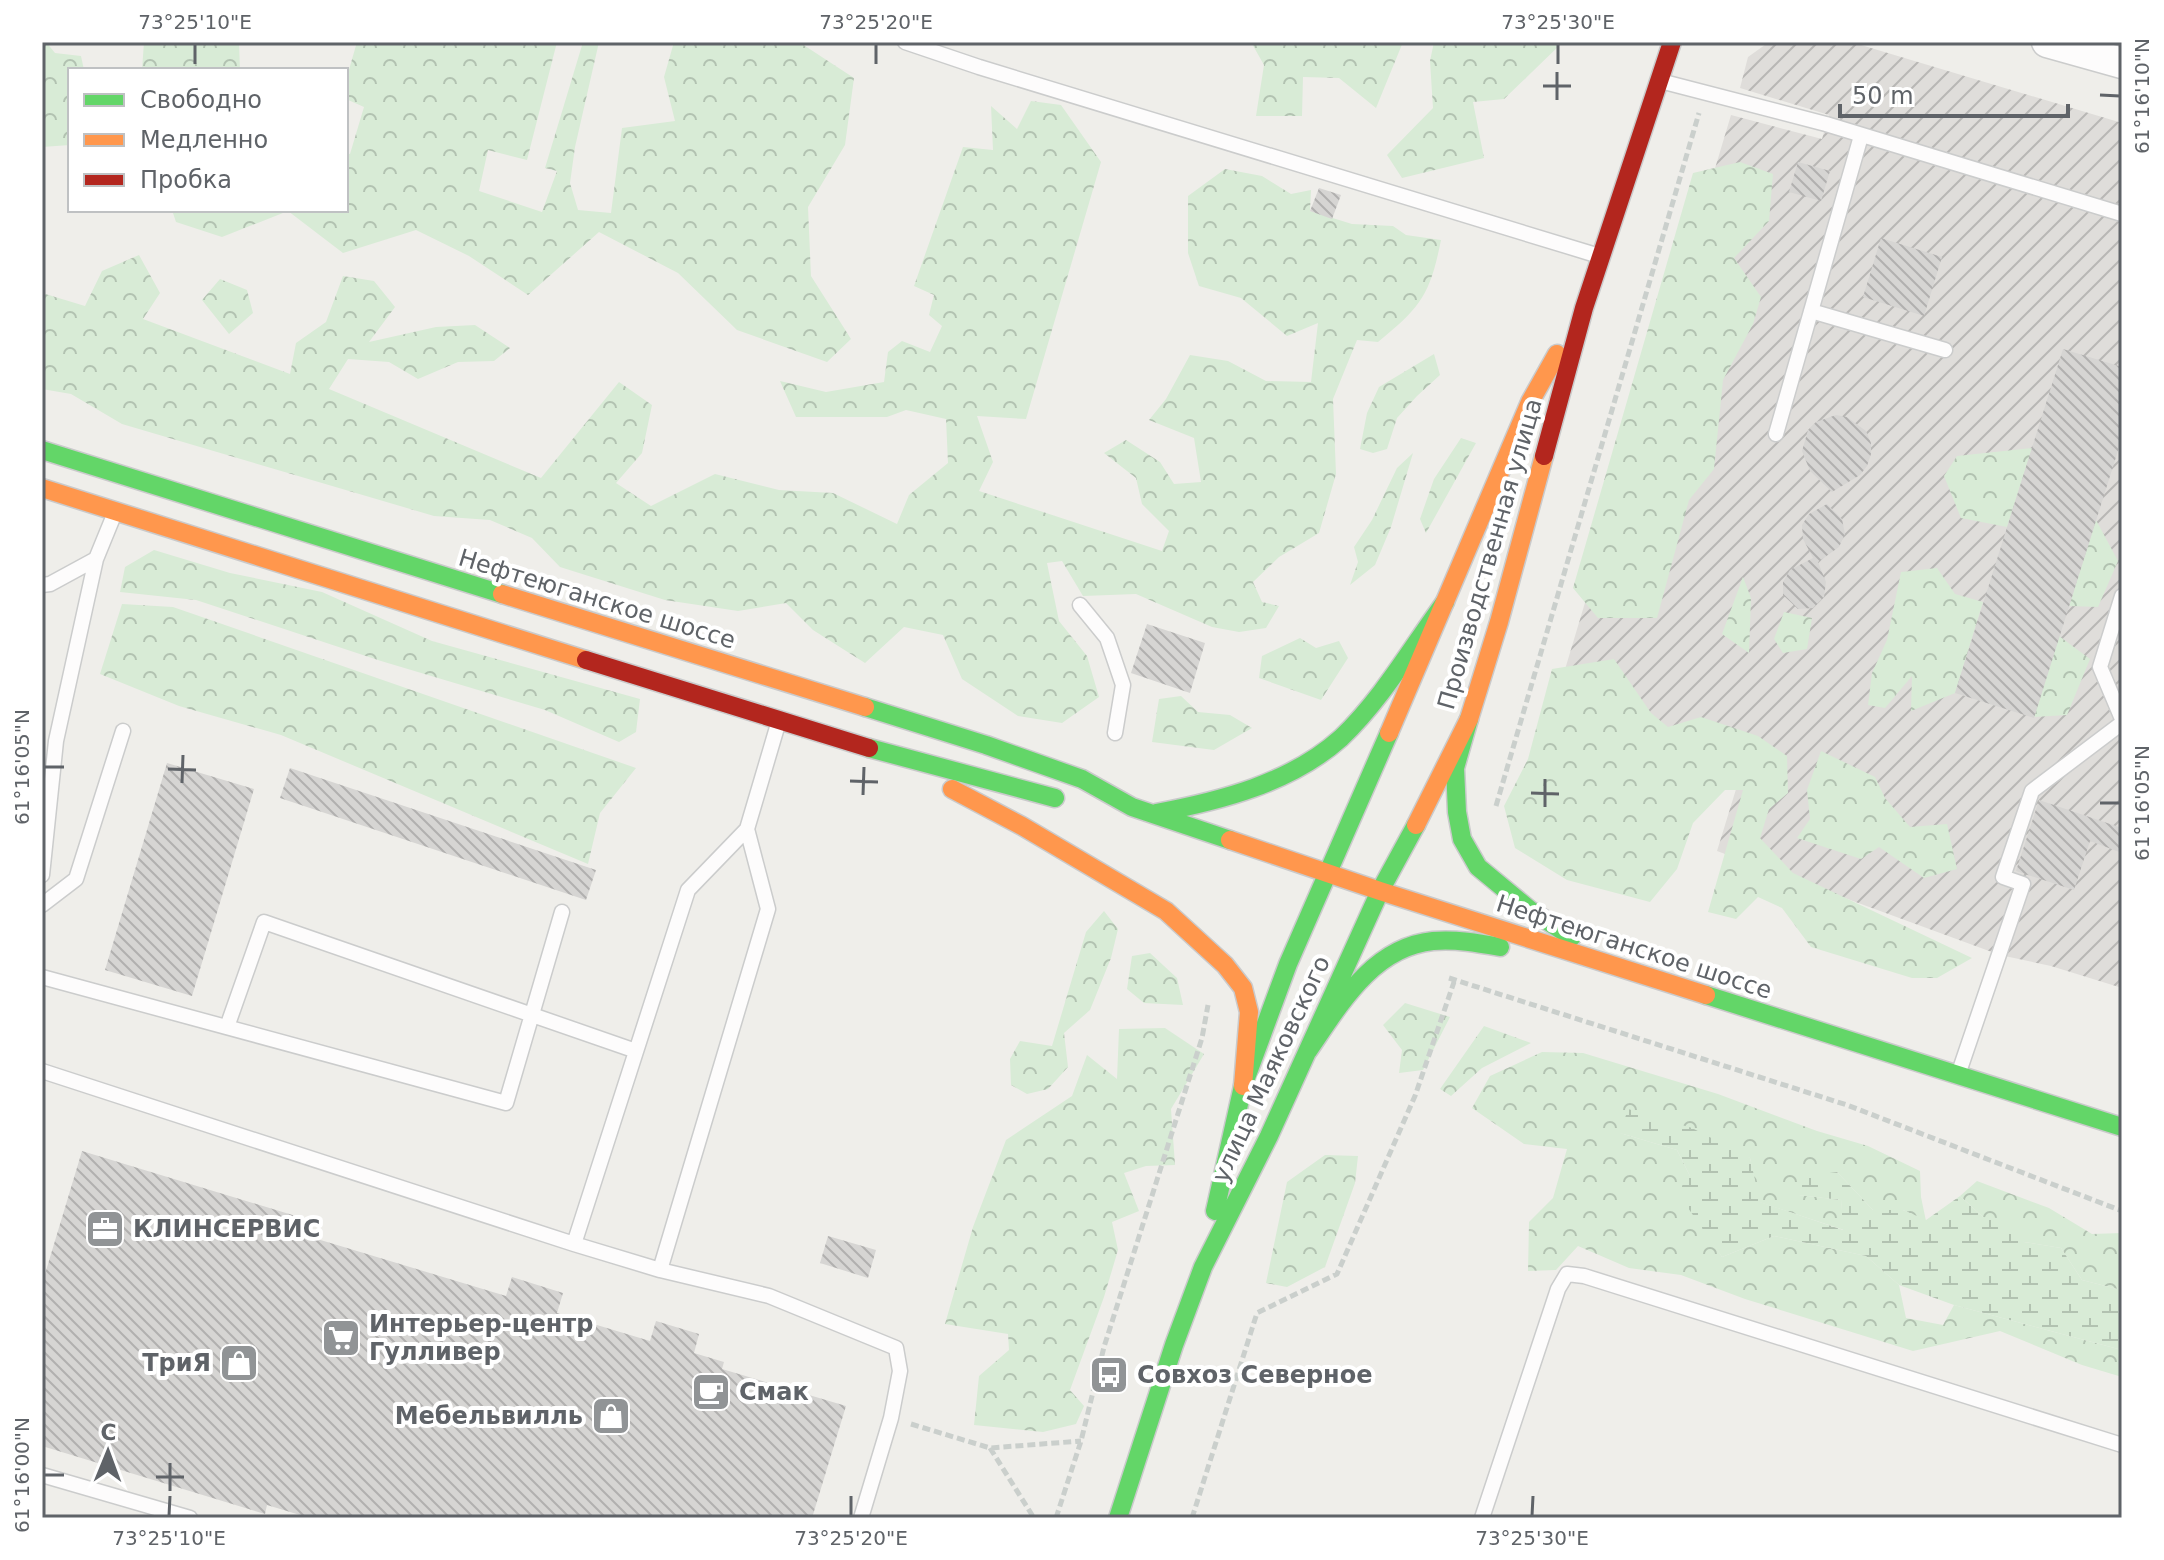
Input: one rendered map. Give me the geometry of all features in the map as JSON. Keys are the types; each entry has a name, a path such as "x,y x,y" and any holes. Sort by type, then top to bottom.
{"main road":[{"name":"Производственная улица","path":"1380,891 1469,719 1499,622 1584,308 1672,42"},
{"name":"Производственная улица","path":"1330,873 1530,402 1584,308"},
{"name":"Нефтеюганское шоссе","path":"42,450 986,745 1082,779 1132,807 1380,891 2122,1127"},
{"name":"Нефтеюганское шоссе","path":"42,488 836,739 1081,803 1132,807"},
{"path":"1151,813 1197,806 1308,763 1356,722 1445,602"},
{"path":"1469,719 1455,768 1457,812 1462,839 1478,867 1530,910 1624,971"},
{"path":"836,739 970,797 1166,911 1225,965 1243,988 1249,1012 1243,1086"},
{"name":"улица Маяковского","path":"1203,1267 1243,1086 1288,964 1330,873"},
{"name":"улица Маяковского","path":"1118,1518 1174,1345 1203,1267 1308,1051 1380,891"},
{"path":"1308,1051 1353,986 1391,953 1415,943 1481,943 1624,971"}],"street":[{"path":"2047,42 2122,63"}],"lane":[{"path":"905,42 1000,74 1600,256"},
{"path":"1660,81 1861,136 2122,214"},
{"path":"1776,434 1861,136"},
{"path":"1811,311 1945,350"},
{"path":"42,875 49,739 96,559 116,511"},
{"path":"42,585 50,584 96,559"},
{"path":"1958,1076 2023,884 2003,877 2032,791 2122,721 2100,667 2122,596"},
{"path":"1080,605 1107,638 1123,685 1115,733"},
{"path":"574,1244 688,890 747,829 779,720"},
{"path":"42,905 76,879 123,731"},
{"path":"660,1270 768,909 747,829"},
{"path":"42,977 506,1103 562,912"},
{"path":"227,1027 264,922 636,1051"},
{"path":"42,1071 574,1244 660,1270 769,1296 896,1348 900,1371 891,1418 861,1518"},
{"path":"1482,1518 1558,1289 1567,1274 1599,1280 2122,1445"},
{"path":"42,1475 190,1518"}],"path":[{"path":"1496,806 1705,93"},
{"path":"1192,1518 1257,1313 1337,1274 1415,1096 1454,982 1847,1105 2122,1211"},
{"path":"913,1425 990,1448 1081,1441"},
{"path":"990,1448 1034,1518"}],"shaded area":[{"path":"1769,42 1851,42 2122,123 2122,988 2051,966 2000,955 1717,851 1741,773 1531,783 1731,115 1822,139 1829,115 1740,88 1748,57"}],"green space":[{"path":"42,42 46,42 55,53 81,56 84,68 68,68 68,145 42,147"},
{"path":"144,42 239,42 240,68 142,68"},
{"path":"357,42 557,42 527,160 488,150 479,191 542,212 557,171 545,168 583,42 599,42 570,183 578,210 611,213 622,128 675,121 664,77 674,42 799,42 854,78 845,145 808,207 811,276 851,339 827,362 737,330 678,273 599,232 528,295 469,256 416,230 343,253 289,212 348,212 348,154 364,107 348,100 348,73"},
{"path":"1251,42 1403,42 1376,108 1339,78 1303,77 1302,116 1256,116 1264,65"},
{"path":"1434,42 1563,42 1504,99 1473,102 1484,158 1402,178 1387,155 1433,108 1430,61"},
{"path":"1031,101 1061,105 1101,162 1026,419 977,416 993,462 979,491 1162,551 1169,531 1142,504 1136,478 1104,453 1126,440 1160,462 1174,484 1201,482 1194,438 1149,420 1166,399 1190,355 1228,361 1266,381 1311,382 1318,323 1287,336 1241,298 1199,286 1188,253 1188,196 1225,169 1262,176 1291,194 1311,190 1310,211 1352,224 1393,226 1406,235 1441,240 1428,287 1414,309 1378,342 1357,340 1333,399 1336,474 1319,533 1279,557 1253,582 1262,602 1279,606 1266,628 1239,632 1212,627 1136,594 1083,596 1062,561 1047,563 1059,621 1087,656 1099,697 1062,723 1018,716 962,679 943,635 904,627 865,663 813,630 786,603 738,611 665,600 560,567 532,538 490,520 434,516 122,424 71,394 42,389 42,293 85,306 102,271 139,255 160,293 143,319 290,374 296,343 326,322 343,276 374,281 395,307 369,342 436,327 475,325 510,348 494,361 458,362 418,379 389,362 348,359 329,389 541,478 619,382 652,405 642,453 616,483 651,506 715,474 779,490 833,493 897,524 909,495 948,463 946,419 906,410 887,417 796,417 780,381 826,392 884,382 888,352 902,341 930,352 942,326 929,315 934,295 914,286 963,147 993,150 991,106 1017,129"},
{"path":"1740,162 1773,174 1769,221 1734,258 1761,297 1753,324 1723,380 1714,469 1689,500 1657,618 1598,618 1573,588 1693,173"},
{"path":"173,212 285,212 222,237 176,222"},
{"path":"220,279 247,290 253,313 229,334 202,300"},
{"path":"1434,354 1440,375 1397,418 1387,449 1373,453 1360,449 1367,413 1379,387"},
{"path":"1461,438 1476,443 1426,533 1420,519 1434,479"},
{"path":"2032,448 2007,527 1961,518 1944,476 1957,456"},
{"path":"1413,453 1391,527 1375,565 1350,585 1358,562 1354,547 1372,520 1397,468"},
{"path":"2096,520 2118,561 2098,607 2069,606"},
{"path":"154,550 230,573 322,592 432,641 640,699 636,732 619,742 545,710 381,661 196,600 120,592 125,567"},
{"path":"1937,568 1955,594 1983,602 1955,693 1911,711 1912,676 1885,708 1868,705 1872,673 1887,640 1901,572"},
{"path":"1743,577 1751,598 1749,653 1722,634"},
{"path":"122,604 173,607 636,768 600,813 588,864 281,735 179,706 100,674"},
{"path":"1784,612 1812,618 1807,649 1783,653 1774,639"},
{"path":"2059,636 2090,659 2067,715 2034,717"},
{"path":"1300,638 1316,648 1339,641 1348,658 1321,700 1259,678 1262,656"},
{"path":"1614,659 1651,713 1668,727 1701,717 1758,736 1787,756 1788,793 1769,809 1760,838 1793,873 1972,958 1937,978 1912,978 1811,947 1782,908 1758,897 1736,919 1708,912 1743,790 1725,790 1693,823 1677,869 1650,902 1567,880 1515,848 1504,806 1528,759 1552,669"},
{"path":"1181,696 1198,712 1230,715 1252,728 1214,750 1152,742 1159,699"},
{"path":"1821,751 1875,777 1885,798 1910,827 1947,824 1957,869 1924,878 1879,847 1861,859 1797,838 1810,819 1807,790"},
{"path":"1104,911 1118,929 1111,958 1090,1010 1064,1033 1068,1067 1048,1089 1027,1094 1011,1085 1010,1059 1020,1041 1052,1046 1086,932"},
{"path":"1150,953 1177,978 1183,1005 1144,1003 1127,989 1132,956"},
{"path":"1405,1003 1450,1017 1423,1070 1399,1073 1402,1050 1383,1025"},
{"path":"1484,1026 1531,1043 1482,1068 1451,1096 1440,1089"},
{"path":"1165,1028 1204,1054 1171,1109 1175,1165 1146,1166 1124,1173 1139,1211 1112,1222 1118,1250 1070,1390 1084,1406 1076,1424 1043,1432 974,1425 979,1376 1009,1350 1008,1334 945,1324 973,1227 1006,1140 1072,1096 1087,1055 1117,1079 1119,1029"},
{"path":"1542,1052 1583,1053 1718,1094 1817,1131 1868,1146 1920,1171 1926,1221 1903,1210 1873,1210 1837,1172 1799,1195 1841,1200 1844,1230 1759,1202 1750,1158 1620,1133 1677,1150 1690,1176 1702,1226 1722,1257 1774,1236 1866,1256 1899,1285 1906,1318 1943,1325 1954,1305 2122,1350 2122,1377 2082,1365 2000,1331 1913,1351 1745,1299 1681,1275 1629,1268 1578,1246 1556,1270 1528,1271 1529,1222 1553,1198 1567,1149 1524,1144 1472,1108 1490,1076"},
{"path":"1628,1109 1692,1128 1750,1158 1760,1202 1843,1230 1841,1200 1798,1195 1800,1177 1837,1172 1873,1210 1903,1210 1926,1220 1960,1196 1983,1217 2014,1219 2024,1242 2061,1248 2082,1280 2117,1289 2122,1279 2122,1350 1954,1305 1899,1285 1866,1256 1774,1236 1722,1257 1677,1192 1690,1176 1677,1150 1620,1133"},
{"path":"1325,1155 1358,1156 1355,1183 1325,1267 1287,1287 1266,1283 1287,1182"},
{"path":"1977,1181 2049,1208 2092,1234 2122,1233 2122,1279 2117,1289 2082,1280 2061,1248 2024,1242 1983,1217 1960,1196"}],"building":[{"path":"1798,162 1830,171 1821,201 1789,192"},
{"path":"1319,188 1341,195 1332,219 1310,211"},
{"path":"1881,238 1942,257 1924,316 1863,297"},
{"path":"2063,349 2122,367 2122,438 2034,718 1955,693"},
{"path":"1836,415 1847,417 1866,431 1871,454 1860,475 1832,492 1810,471 1802,451 1808,430 1816,422"},
{"path":"1827,504 1842,519 1845,534 1839,547 1818,562 1826,582 1824,597 1813,608 1798,609 1783,595 1783,582 1790,570 1813,558 1803,539 1802,525 1809,514"},
{"path":"1147,624 1205,643 1190,693 1131,673"},
{"path":"167,763 254,789 192,996 105,970"},
{"path":"290,768 596,870 586,900 280,798"},
{"path":"2039,800 2122,828 2122,853 2090,841 2074,890 2016,871"},
{"name":"Интерьер-центр Гулливер","path":"82,1151 299,1217 294,1232 506,1296 512,1277 563,1293 557,1313 650,1341 656,1321 699,1334 694,1353 724,1362 722,1369 846,1406 812,1518 310,1518 267,1505 265,1514 42,1446 42,1284"},
{"path":"828,1236 876,1250 868,1278 820,1263"}],"traffic: fast":[{"path":"42,450 502,594"},
{"path":"1156,813 1205,803 1254,788 1321,754 1370,707 1445,602"},
{"path":"865,707 1082,779 1132,807 1230,840"},
{"path":"1469,719 1455,768 1462,839 1478,867 1530,910 1572,937"},
{"path":"1215,1211 1243,1086 1288,964 1389,733"},
{"path":"869,748 1055,798"},
{"path":"1118,1518 1174,1345 1203,1267 1269,1136 1380,891 1416,825"},
{"path":"1308,1051 1359,981 1392,954 1433,941 1500,947"},
{"path":"1706,995 2122,1127"}],"traffic: slow":[{"path":"1389,733 1530,402 1557,354"},
{"path":"1416,825 1469,719 1544,456"},
{"path":"42,488 586,660"},
{"path":"502,594 865,707"},
{"path":"952,789 1022,826 1166,911 1225,965 1243,988 1249,1012 1243,1086"},
{"path":"1230,840 1706,995"}],"traffic: jam":[{"path":"1544,456 1584,308 1672,42"},
{"path":"586,660 869,748"}],"place":[{"name":"КЛИНСЕРВИС","path":"105,1229"},
{"name":"Интерьер-центр Гулливер","path":"341,1338"},
{"name":"ТриЯ","path":"239,1363"},
{"name":"Совхоз Северное","path":"1109,1375"},
{"name":"Смак","path":"711,1392"},
{"name":"Мебельвилль","path":"611,1416"}]}
